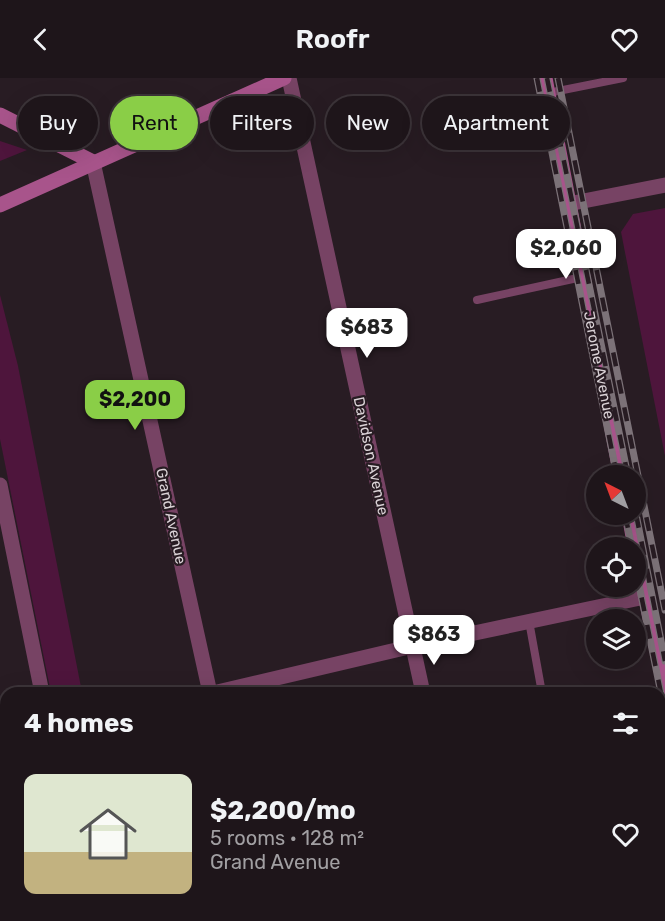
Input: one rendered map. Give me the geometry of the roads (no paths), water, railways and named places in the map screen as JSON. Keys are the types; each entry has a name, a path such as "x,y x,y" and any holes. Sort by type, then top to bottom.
{"main road":[{"path":"0,205 284,78"},
{"name":"Jerome Avenue","path":"546,86 619,465"},
{"path":"0,115 93,162"},
{"path":"645,597 665,687"}],"street":[{"name":"Davidson Avenue","path":"289,78 422,687"},
{"name":"Grand Avenue","path":"93,162 210,687"},
{"path":"568,204 665,185"},
{"path":"0,489 41,687"},
{"path":"237,687 413,646 645,597"}],"lane":[{"path":"546,86 623,78"},
{"path":"477,300 582,277"},
{"path":"529,621 541,687"}],"railway":[{"path":"537,78 615,465"},
{"path":"547,78 626,465"},
{"path":"558,78 665,610"},
{"path":"627,525 630,537"},
{"path":"638,525 665,661"},
{"path":"641,597 660,687"}]}
